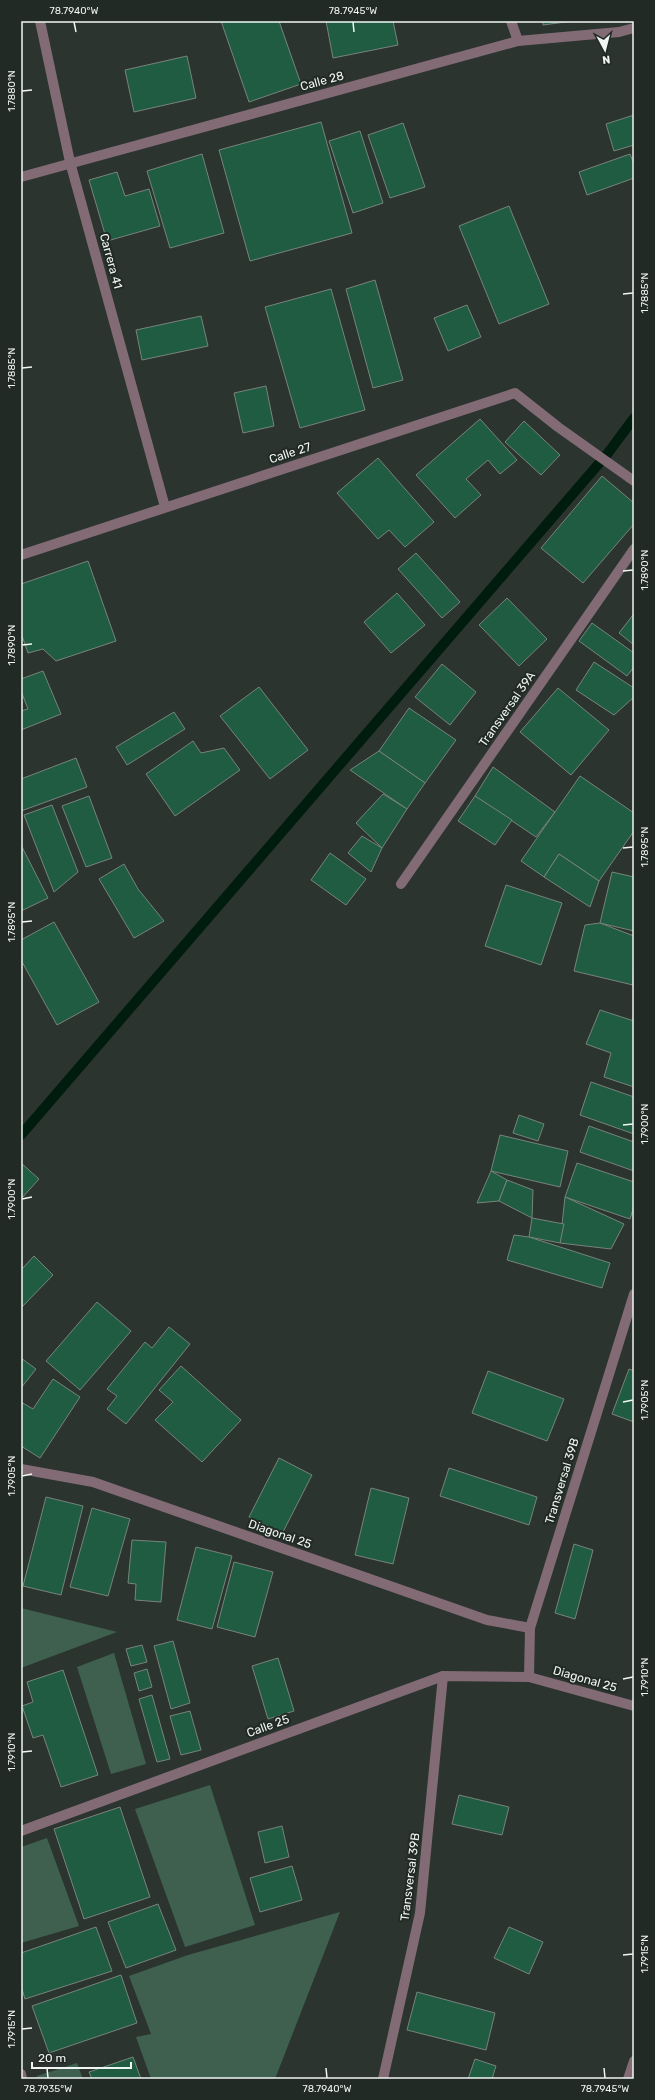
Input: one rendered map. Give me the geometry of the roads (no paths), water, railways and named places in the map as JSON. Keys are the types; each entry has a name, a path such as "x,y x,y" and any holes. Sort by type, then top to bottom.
{"street":[{"name":"Carrera 41","path":"40,21 70,162 165,507"},
{"path":"511,21 518,41"},
{"name":"Calle 28","path":"21,177 70,162 518,41 619,32 634,28"},
{"name":"Calle 27","path":"21,555 515,393 558,427 630,479"},
{"name":"Transversal 39A","path":"401,884 634,549"},
{"name":"Transversal 39B","path":"529,1677 530,1628 634,1294"},
{"name":"Diagonal 25","path":"21,1469 93,1482 487,1620 530,1628"},
{"name":"Transversal 39B","path":"384,2079 420,1913 444,1676"},
{"name":"Calle 25","path":"21,1831 444,1676 529,1677"},
{"name":"Diagonal 25","path":"529,1677 634,1706"},
{"path":"628,2079 634,2060"},
{"path":"21,2074 22,2079"}],"waterway":[{"path":"21,1135 608,453 634,418"}]}
